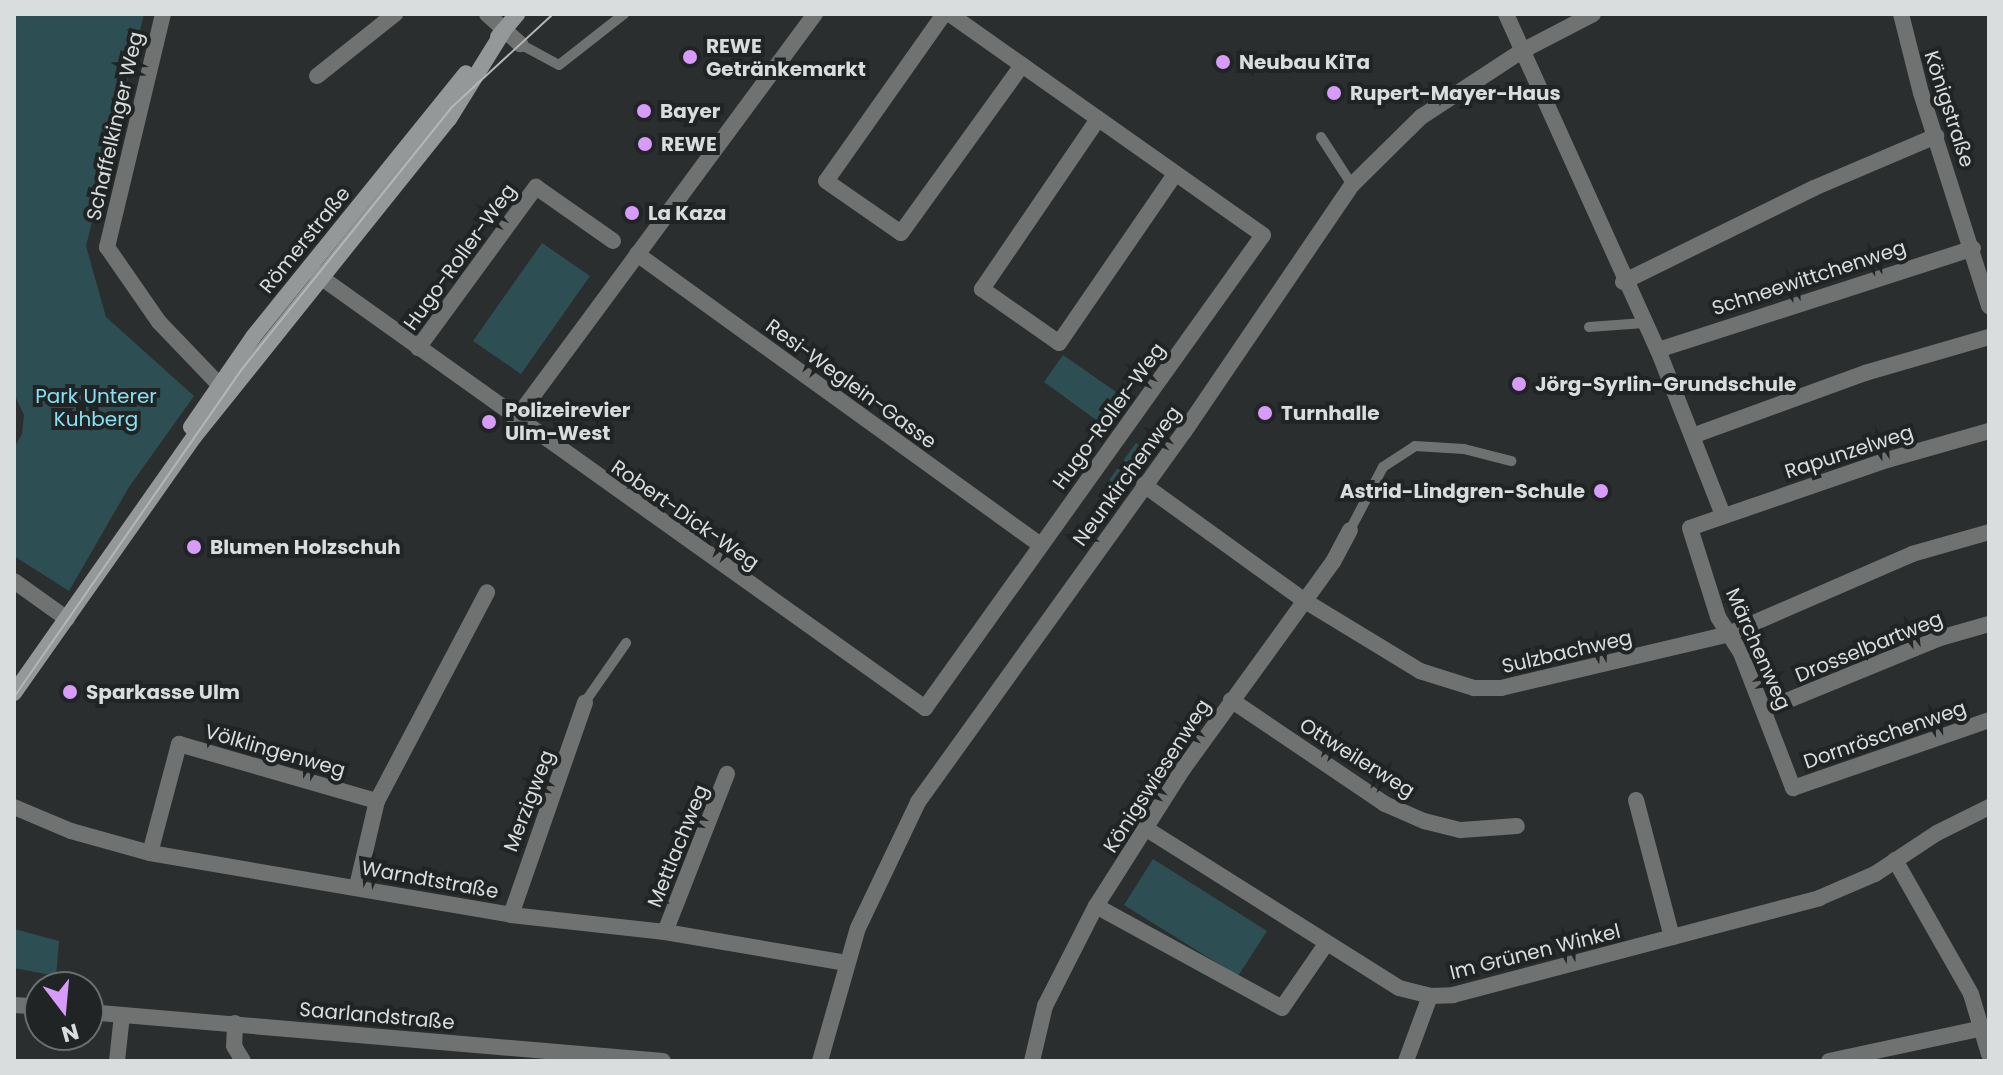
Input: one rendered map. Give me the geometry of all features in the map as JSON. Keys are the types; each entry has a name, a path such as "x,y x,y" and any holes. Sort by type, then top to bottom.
{"street":[{"name":"Schaffelkinger Weg","path":"163,14 107,247 159,322 223,390"},
{"path":"317,76 395,14"},
{"path":"487,14 503,32 520,44"},
{"name":"Römerstraße","path":"14,693 308,268 517,14"},
{"path":"515,420 815,14"},
{"path":"944,14 826,181 901,233 1022,65"},
{"name":"Hugo-Roller-Weg","path":"925,708 1263,235 950,14"},
{"path":"1506,14 1623,282 1658,350 1695,435 1723,515"},
{"name":"Neunkirchenweg","path":"820,1061 846,963 886,862 918,802 1144,485 1352,185 1421,117 1522,51 1593,14"},
{"name":"Königstraße","path":"1901,14 1989,306"},
{"name":"Römerstraße","path":"223,390 322,279 449,119 503,32"},
{"path":"1098,119 982,289 1059,343 1175,174"},
{"path":"1623,282 1814,188 1936,136"},
{"name":"Hugo-Roller-Weg","path":"418,348 536,187 613,241"},
{"name":"Schneewittchenweg","path":"1658,350 1973,248"},
{"name":"Resi-Weglein-Gasse","path":"637,254 1040,545"},
{"name":"Robert-Dick-Weg","path":"308,268 515,420 925,708"},
{"path":"1695,435 1865,373 1989,337"},
{"name":"Rapunzelweg","path":"1723,515 1989,431"},
{"name":"Sulzbachweg","path":"1144,485 1305,601 1420,671 1474,688 1501,688 1726,635 1912,554 1989,532"},
{"name":"Märchenweg","path":"1723,515 1690,528 1726,635 1741,653 1793,788"},
{"name":"Königswiesenweg","path":"1032,1061 1045,1006 1096,906 1231,700 1305,601 1350,530"},
{"path":"14,581 67,619"},
{"path":"357,886 377,801 487,592"},
{"name":"Drosselbartweg","path":"1764,710 1940,638 1989,624"},
{"name":"Ottweilerweg","path":"1231,700 1385,804 1461,830 1517,826"},
{"name":"Merzigweg","path":"511,915 585,702"},
{"name":"Dornröschenweg","path":"1793,788 1989,720"},
{"name":"Völklingenweg","path":"150,853 179,744 377,801"},
{"name":"Mettlachweg","path":"665,932 727,774"},
{"path":"1636,800 1672,937"},
{"name":"Warndtstraße","path":"14,807 71,831 150,853 357,886 511,915 665,932 846,963"},
{"name":"Im Grünen Winkel","path":"1145,828 1399,988 1430,996 1453,995 1819,898 1850,887 1989,807"},
{"path":"1895,860 1971,994 1989,1054"},
{"path":"1096,906 1282,1008 1326,944"},
{"path":"1406,1061 1430,996"},
{"name":"Saarlandstraße","path":"104,1013 659,1061"},
{"path":"117,1061 122,1015"},
{"path":"235,1023 234,1046 243,1061"},
{"path":"1829,1061 1983,1028"}],"lane":[{"path":"520,44 559,65 624,14"},
{"path":"1321,137 1352,185"},
{"path":"1589,327 1644,323"},
{"path":"1350,530 1383,467 1415,446 1464,449 1511,461"},
{"path":"585,702 626,643"}],"green space":[{"name":"Park Unterer Kuhberg","path":"14,14 144,14 86,246 106,317 194,396 129,487 69,591 14,556 14,448 22,434 24,415 14,394"},
{"path":"542,243 590,276 521,374 473,341"},
{"path":"1063,355 1119,394 1099,422 1044,382"},
{"path":"1136,443 1150,453 1124,490 1109,480"},
{"path":"1153,859 1267,931 1238,976 1124,905"},
{"path":"14,929 59,941 56,971 14,968"}],"tram line":[{"path":"14,697 242,369 452,107 553,14"}],"place":[{"name":"REWE Getränkemarkt","path":"690,57"},
{"name":"Neubau KiTa","path":"1223,62"},
{"name":"Rupert-Mayer-Haus","path":"1334,93"},
{"name":"Bayer","path":"644,111"},
{"name":"REWE","path":"645,144"},
{"name":"La Kaza","path":"632,213"},
{"name":"Jörg-Syrlin-Grundschule","path":"1519,384"},
{"name":"Turnhalle","path":"1265,413"},
{"name":"Polizeirevier Ulm-West","path":"489,422"},
{"name":"Astrid-Lindgren-Schule","path":"1601,491"},
{"name":"Blumen Holzschuh","path":"194,547"},
{"name":"Sparkasse Ulm","path":"70,692"}]}
